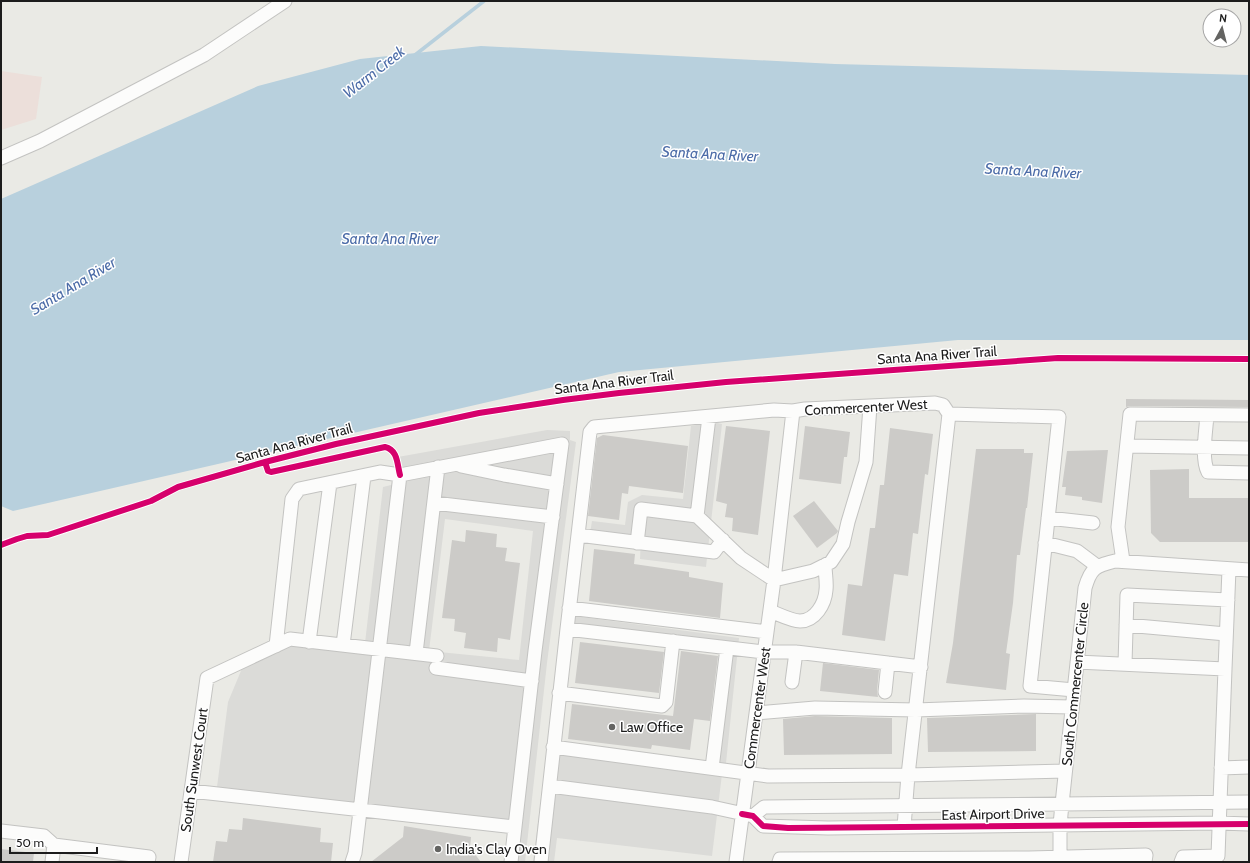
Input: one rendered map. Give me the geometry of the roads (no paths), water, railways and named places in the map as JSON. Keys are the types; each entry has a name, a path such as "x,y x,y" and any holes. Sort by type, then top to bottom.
{"street":[{"path":"1,158 40,141 204,55 285,1"},
{"name":"Commercenter West","path":"736,862 748,815 748,772 774,580 793,411 805,409 936,403 942,405 949,414"},
{"path":"637,543 641,509 697,516 741,558 774,580 813,571 831,562 843,544 866,462 870,406"},
{"path":"541,862 559,693 590,432 594,427 774,410 793,411"},
{"path":"904,827 908,775 949,414 1059,418 1030,686 1074,690"},
{"path":"1119,561 1118,527 1130,414 1249,415"},
{"path":"1207,414 1205,448 1206,468 1208,472 1249,473"},
{"path":"697,516 709,417"},
{"path":"276,646 292,499 299,489 380,472 400,475 562,444 511,862"},
{"path":"1127,446 1249,448"},
{"path":"453,465 557,484"},
{"path":"416,654 438,467"},
{"path":"352,862 355,853 400,475"},
{"path":"343,645 364,476"},
{"path":"309,642 330,483"},
{"path":"434,503 553,517"},
{"path":"1048,518 1093,524"},
{"path":"578,535 714,552 723,540"},
{"path":"1045,544 1077,551 1097,566 1119,561 1249,570"},
{"path":"770,611 798,621 808,620 816,614 824,601 826,590 825,565"},
{"name":"South Commercenter Circle","path":"1060,857 1060,825 1065,771 1085,588 1088,577 1097,566"},
{"path":"1181,862 1183,856 1218,856 1229,569"},
{"path":"1125,664 1127,595 1228,600"},
{"path":"569,608 767,632"},
{"path":"1126,625 1226,634"},
{"path":"567,628 727,648 764,652 796,652 921,667"},
{"path":"276,646 290,639 416,654 436,662 532,681"},
{"path":"559,693 662,706 666,702 673,641"},
{"name":"South Sunwest Court","path":"181,862 207,678 276,646"},
{"path":"712,768 727,648"},
{"path":"792,682 796,652"},
{"path":"1077,662 1225,669"},
{"path":"885,692 888,663"},
{"path":"756,713 815,708 916,710 1024,706 1072,707"},
{"path":"553,747 748,772 768,776 908,775 1065,771"},
{"path":"1221,768 1249,767"},
{"path":"550,786 712,807 748,815"},
{"path":"191,791 515,827"},
{"name":"East Airport Drive","path":"1249,802 764,807 748,815 763,826 820,828 1219,823 1249,824"},
{"path":"1,831 44,836 54,845 149,857 148,862"},
{"path":"52,862 54,845"},
{"path":"779,862 780,859 1028,860 1060,857 1146,855 1146,862"}],"water":[{"name":"Santa Ana River","path":"481,46 835,64 1249,75 1249,340 958,340 619,372 13,511 1,506 1,199 258,86 360,59"}],"waterway":[{"name":"Warm Creek","path":"415,55 484,1"}],"place":[{"name":"Law Office","path":"612,727"},
{"name":"India's Clay Oven","path":"438,849"}]}
